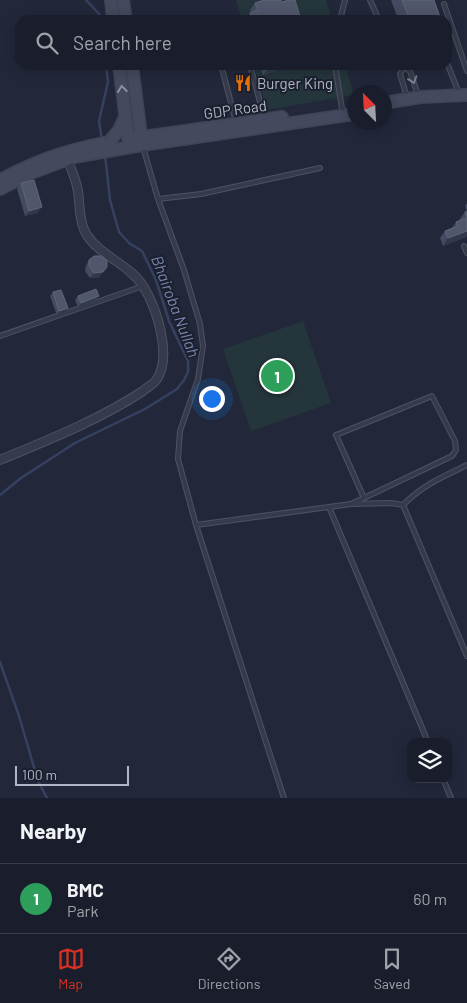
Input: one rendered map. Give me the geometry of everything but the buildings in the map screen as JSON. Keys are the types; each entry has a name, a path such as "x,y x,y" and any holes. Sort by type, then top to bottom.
{"main road":[{"path":"111,0 112,15"},
{"path":"123,0 125,15"},
{"path":"120,70 129,143"},
{"path":"133,70 148,140"},
{"path":"392,102 413,98 465,97"},
{"path":"392,108 465,97"},
{"name":"GDP Road","path":"148,140 264,119 347,109"},
{"path":"0,180 28,166 109,145 347,115"},
{"path":"109,145 125,117"},
{"path":"0,189 71,155"}],"street":[{"path":"0,460 122,405 156,382 162,370 164,350 154,310 143,286 133,274 99,248 87,236 81,214 71,155"}],"lane":[{"path":"341,15 345,0"},
{"path":"370,0 377,15"},
{"path":"444,4 448,15"},
{"path":"452,27 467,71"},
{"path":"222,70 237,124"},
{"path":"251,70 264,119"},
{"path":"335,70 342,109"},
{"path":"402,70 400,74 413,98"},
{"path":"409,70 413,98"},
{"path":"451,70 465,97"},
{"path":"148,140 158,199 184,270 200,324 203,346 198,379 180,431 178,458 196,525 284,798"},
{"path":"158,199 201,194 254,184 320,168"},
{"path":"464,246 467,253"},
{"path":"0,336 143,286"},
{"path":"351,504 364,498 452,456 456,450 455,441 432,396 336,436 364,498"},
{"path":"403,505 429,482 467,465"},
{"path":"196,525 351,504 391,503 403,505"},
{"path":"403,505 467,656"},
{"path":"329,507 426,738"},
{"path":"445,783 451,798"}],"shaded area":[{"path":"236,0 326,0 330,15 240,15"},
{"path":"255,70 346,70 351,85 347,85 347,96 266,110"},
{"path":"303,321 331,403 251,431 223,349"}],"waterway":[{"name":"Bhairoba Nullah","path":"86,0 100,15"},
{"name":"Bhairoba Nullah","path":"102,140 99,121 108,82 107,70"},
{"name":"Bhairoba Nullah","path":"0,495 21,478 75,443 145,409 177,389 188,372 188,361 169,321 156,280 142,251 129,243 119,232 110,200 105,155"},
{"name":"Bhairoba Nullah","path":"0,662 19,716 38,781 47,798"}],"place":[{"name":"Burger King","path":"243,83"},
{"name":"BMC","path":"277,376"}]}
